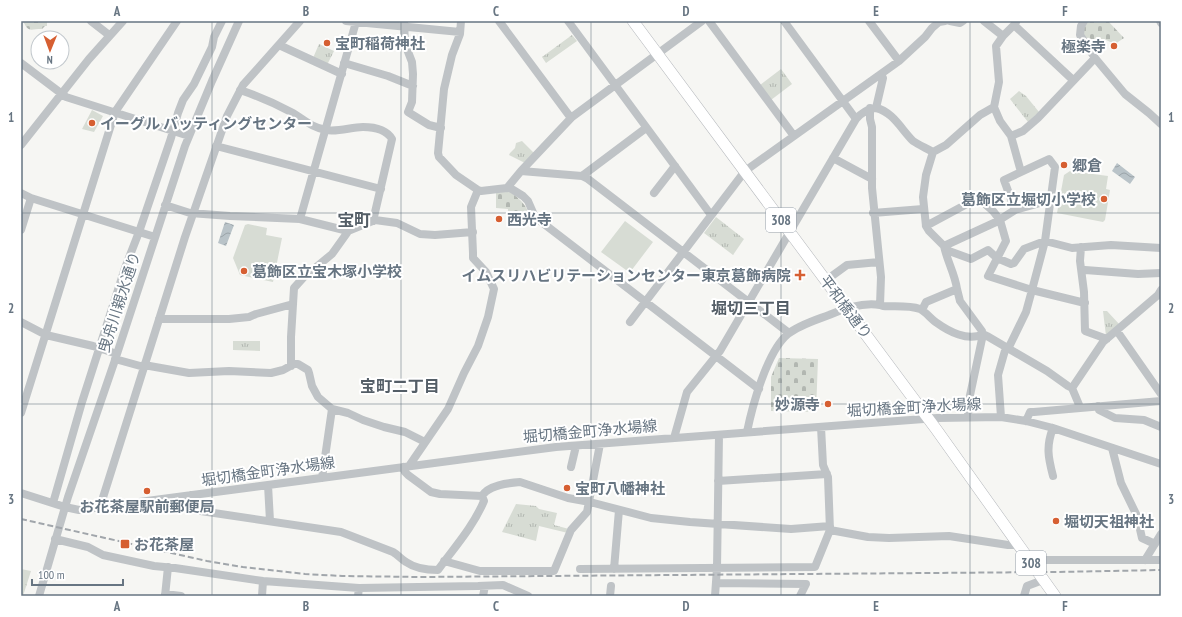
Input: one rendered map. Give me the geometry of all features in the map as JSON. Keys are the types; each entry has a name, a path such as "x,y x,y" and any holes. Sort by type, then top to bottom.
{"main road":[{"name":"平和橋通り","path":"633,21 928,418 1055,596"}],"street":[{"path":"91,21 109,36"},
{"path":"21,145 61,94 123,21"},
{"path":"21,413 115,112 177,21"},
{"path":"53,504 99,348 125,268 140,232 183,100 194,84 212,47 214,37 222,21"},
{"name":"曳舟川親水通り","path":"39,596 65,507 189,136 239,21"},
{"path":"100,507 159,319 227,116 242,88 300,21"},
{"path":"346,21 404,23 460,32"},
{"path":"461,21 460,32 452,54 444,89 438,149 439,156 456,175 478,190 481,191 507,188 517,192 528,201 535,217 759,389"},
{"path":"499,21 571,118"},
{"path":"568,21 711,215"},
{"path":"507,188 571,118 702,21"},
{"path":"709,21 794,136"},
{"path":"784,21 856,119"},
{"path":"869,21 899,61"},
{"path":"630,322 745,171 899,61 925,37 932,28 939,22 945,21"},
{"path":"950,21 960,23 963,21"},
{"path":"984,21 1003,36"},
{"path":"1084,21 1081,26 1080,35 1095,58 1125,94 1161,124"},
{"path":"300,219 356,22"},
{"path":"404,23 405,44 412,62 412,102 408,112 429,125 441,128"},
{"path":"1021,172 1011,136 1000,121 994,108 999,82 996,46 1015,23 1073,80"},
{"path":"279,45 342,74"},
{"path":"1011,136 1023,131 1033,122 1095,58"},
{"path":"21,63 61,94 189,136"},
{"path":"344,63 388,76 412,86"},
{"path":"880,305 880,277 872,179 872,127 870,119 883,78 881,74"},
{"path":"242,88 288,105 326,127 346,130 362,127 380,128 391,137 392,139 373,221"},
{"path":"674,438 687,392 716,355 858,116 873,108 885,111 895,119 914,142 932,152"},
{"path":"994,108 980,115 946,145 932,152 926,175 923,209 928,231 949,251 971,260 988,250 997,258 1011,264 1014,263 1024,249 1045,241 1072,248 1111,245 1161,248"},
{"path":"582,176 646,128"},
{"path":"216,146 381,189"},
{"path":"833,158 872,179"},
{"path":"1001,417 998,375 1007,348 1026,312 1045,241 1055,167 1049,159 1004,180 1015,210"},
{"path":"654,193 675,166"},
{"path":"521,171 582,176 588,179 789,333"},
{"path":"478,190 471,207 473,258 486,272 494,289 491,309 478,346 448,409 439,425 406,466 405,472 431,492 440,494 482,496"},
{"path":"21,193 31,198 155,237"},
{"path":"21,230 31,198"},
{"path":"926,226 978,198 993,211 1000,220 1006,241 988,276 1032,290 1085,303"},
{"path":"944,246 1000,220 1015,210 1051,200"},
{"path":"165,205 194,213 300,219 348,231 373,221 397,223 420,234 435,235 473,232"},
{"path":"874,213 923,209"},
{"path":"291,366 294,288 303,278 332,254 348,231"},
{"path":"944,246 960,301 982,332 968,418"},
{"path":"1081,247 1080,261 1085,303 1085,331 1106,339"},
{"path":"825,281 847,265 879,262"},
{"path":"1082,271 1138,274 1161,273"},
{"path":"922,310 926,302 957,290"},
{"path":"1072,388 1106,339 1158,299 1158,295 1161,290"},
{"path":"159,319 249,318 256,314 293,304"},
{"path":"747,432 751,413 765,372 776,349 789,333 846,308 866,304 883,306 910,306 922,310 951,332 967,336 979,336 982,334 987,336 1047,371 1072,388 1080,407"},
{"path":"21,322 46,334 99,348 144,366 188,373 229,371 271,373 283,370 294,364 298,364 308,370 314,391 322,402 332,408 348,412 363,420 405,432 425,442"},
{"path":"1117,331 1161,394"},
{"path":"1026,420 1030,412 1161,401"},
{"path":"1098,406 1099,410 1115,418 1144,420 1161,427"},
{"path":"322,478 332,408"},
{"name":"堀切橋金町浄水場線","path":"21,493 53,504 79,510 522,451 928,418 1001,417 1026,420 1161,464"},
{"path":"580,569 815,567 830,528 827,474 823,465 821,427"},
{"path":"1053,428 1048,439 1049,459 1053,476"},
{"path":"715,596 717,568 719,435"},
{"path":"444,561 480,571 554,571 571,530 587,512 600,444"},
{"path":"571,467 576,446"},
{"path":"1112,448 1121,483 1137,516 1142,538 1155,544"},
{"path":"718,482 827,474"},
{"path":"191,495 194,510 341,532 393,552 399,555 405,562 424,570 438,570 463,538 481,508 484,501 482,496 485,491 490,488 520,482 568,498 590,502 652,518 791,529 830,528 868,537 889,538 949,536 1008,545 1019,545"},
{"path":"268,485 270,521"},
{"path":"614,569 619,510"},
{"path":"1145,560 1161,534"},
{"path":"55,539 88,547 103,555 154,566 263,581 358,592 432,587 506,585 528,596"},
{"path":"1029,560 1161,560"},
{"path":"168,568 165,595 181,596"},
{"path":"1024,596 1027,586 1043,580"},
{"path":"262,596 263,581"},
{"path":"716,583 806,584 800,596"},
{"path":"483,596 485,586"},
{"path":"610,596 611,586"},
{"path":"428,596 432,587"}],"green space":[{"path":"23,21 47,21 47,26 42,29 30,30"},
{"path":"1087,21 1108,21 1124,38 1115,44 1106,40 1094,50 1083,36 1084,26"},
{"path":"572,35 577,41 546,63 542,57"},
{"path":"319,44 334,51 327,65 313,58"},
{"path":"781,69 792,84 771,100 760,85"},
{"path":"1019,91 1026,96 1039,112 1028,122 1010,99"},
{"name":"イーグル バッティングセンター","path":"92,110 103,116 94,132 82,129"},
{"path":"522,141 534,153 525,163 509,155 515,148 516,143"},
{"path":"1070,171 1108,176 1106,189 1110,190 1105,220 1103,222 1057,213 1064,175"},
{"path":"508,191 517,197 527,209 531,224 507,228 508,209 496,208 496,193"},
{"path":"716,217 744,239 733,255 704,233"},
{"path":"625,221 653,242 631,271 626,270 601,252"},
{"path":"248,224 267,228 266,235 282,238 273,282 240,275 233,258 245,225"},
{"path":"1103,311 1107,311 1120,325 1106,336"},
{"path":"233,341 260,341 260,351 233,350"},
{"path":"779,358 818,359 816,412 771,411 771,377"},
{"path":"516,504 536,506 539,509 557,513 554,525 569,529 568,533 539,526 536,541 502,532"},
{"path":"21,569 31,571 23,596 21,596"}],"water":[{"path":"1117,163 1135,177 1130,184 1112,171"},
{"path":"225,222 234,225 226,246 218,243"}],"railway":[{"path":"21,519 207,561 243,567 305,574 342,576 420,577 1161,570"}],"place":[{"name":"宝町稲荷神社","path":"327,43"},
{"name":"極楽寺","path":"1114,46"},
{"name":"イーグル バッティングセンター","path":"92,123"},
{"name":"郷倉","path":"1064,165"},
{"name":"葛飾区立堀切小学校","path":"1104,199"},
{"name":"西光寺","path":"499,219"},
{"name":"葛飾区立宝木塚小学校","path":"244,271"},
{"name":"イムスリハビリテーションセンター東京葛飾病院","path":"800,275"},
{"name":"妙源寺","path":"828,404"},
{"name":"宝町八幡神社","path":"567,488"},
{"name":"お花茶屋駅前郵便局","path":"147,491"},
{"name":"堀切天祖神社","path":"1056,521"},
{"name":"お花茶屋","path":"125,544"}],"district":[{"name":"宝町","path":"354,220"},
{"name":"堀切三丁目","path":"751,308"},
{"name":"宝町二丁目","path":"400,386"}]}
